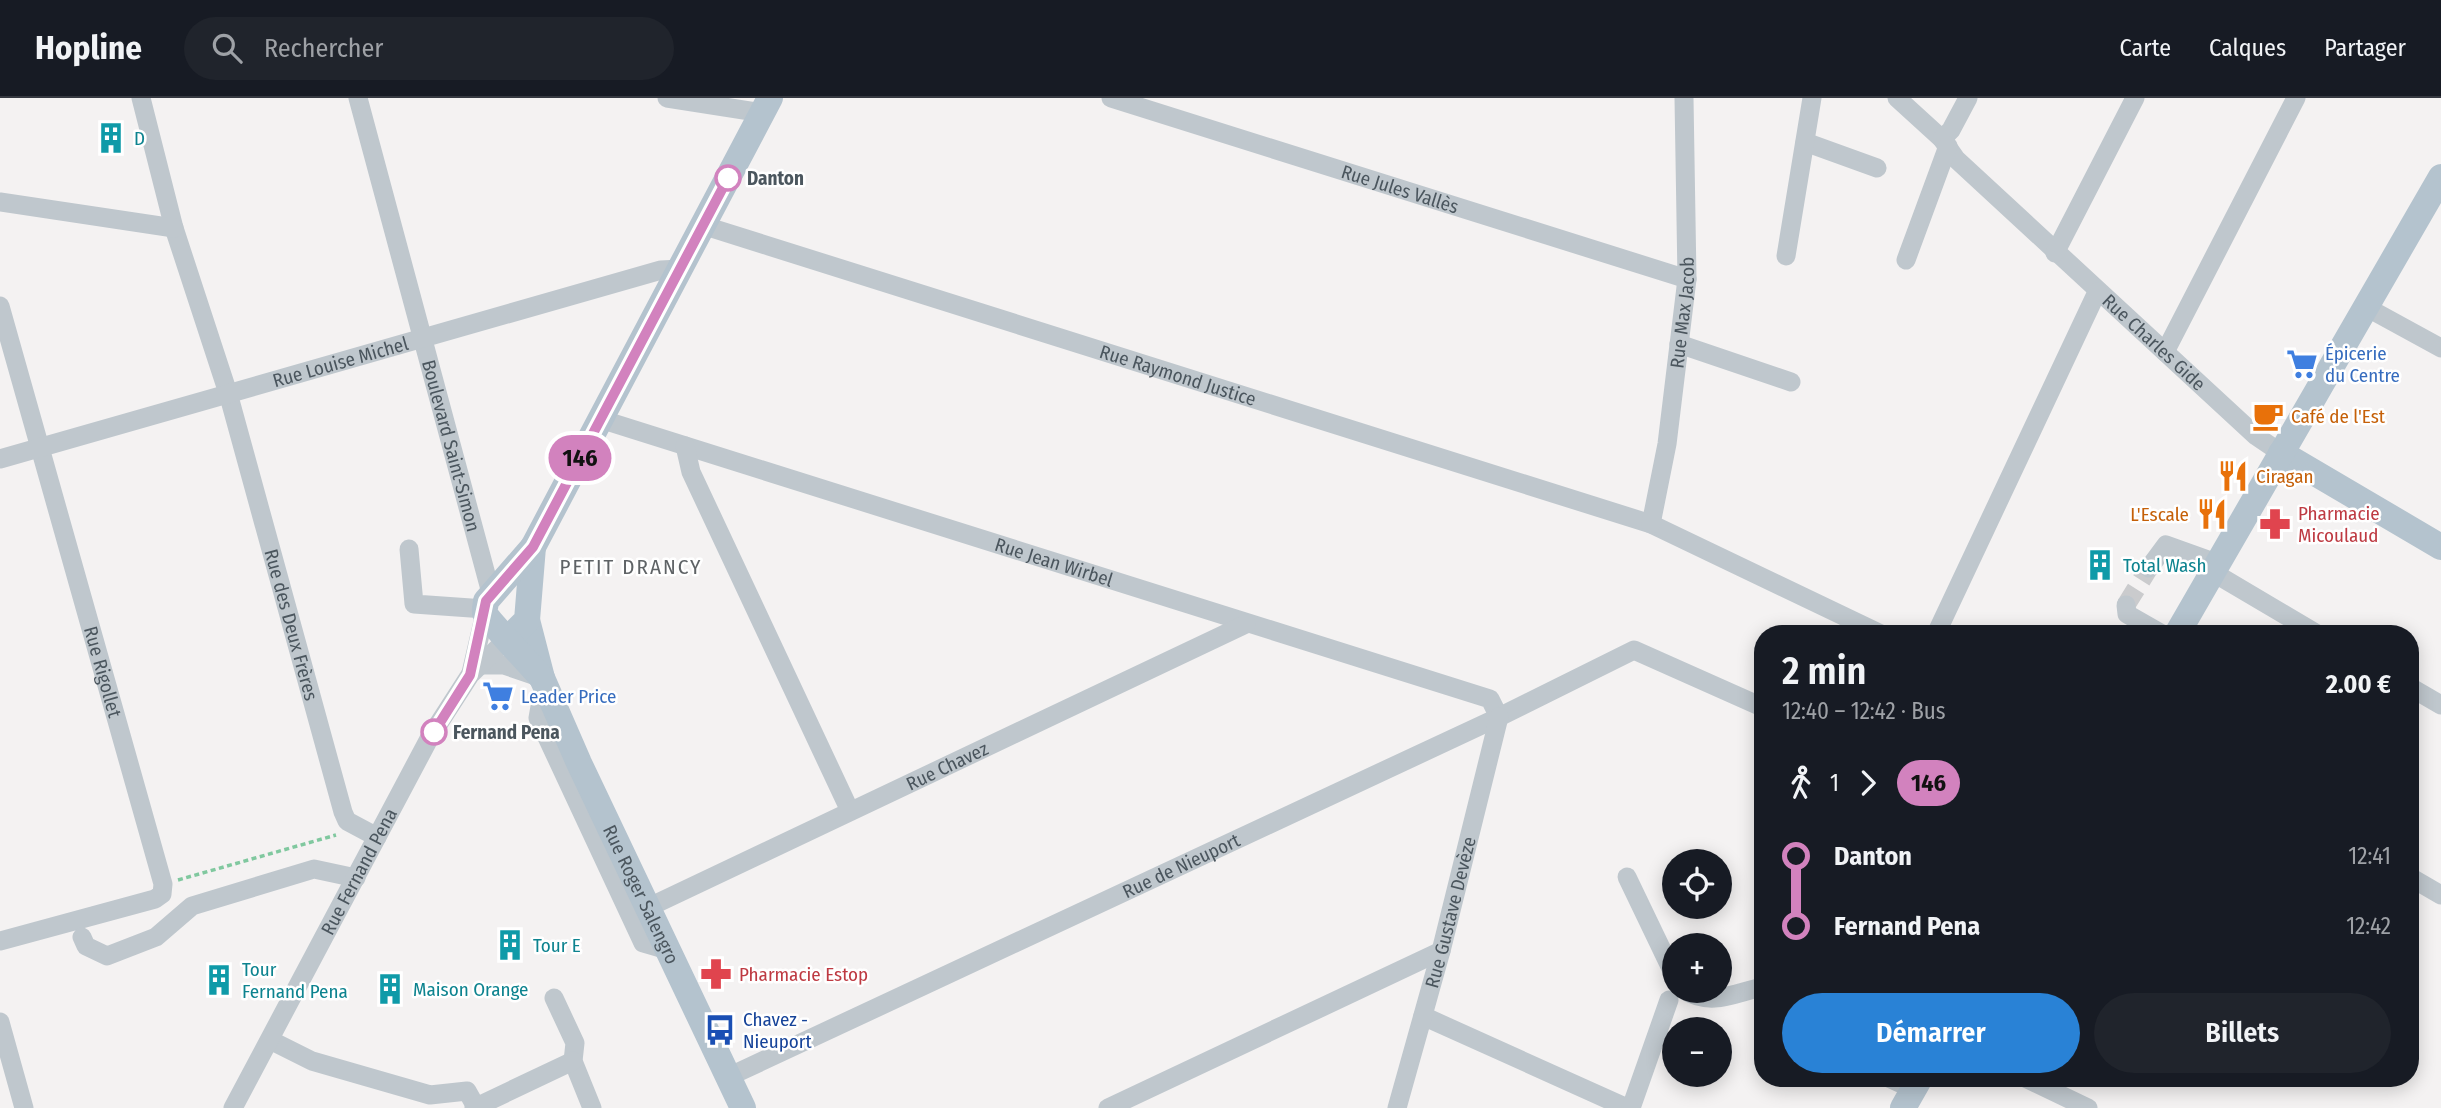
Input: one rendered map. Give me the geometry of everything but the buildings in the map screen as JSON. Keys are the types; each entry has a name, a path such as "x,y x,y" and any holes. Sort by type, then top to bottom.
{"main road":[{"path":"499,596 533,547 766,106"},
{"path":"2182,625 2441,177"},
{"name":"Rue Charles Gide","path":"2281,453 2441,547"},
{"name":"Rue Roger Salengro","path":"543,681 508,638 495,627 499,596 530,598 527,620 543,681 647,908 743,1108"},
{"path":"508,638 527,620"}],"street":[{"name":"Rue des Deux Frères","path":"141,98 174,228 228,393 343,812 347,821 370,833"},
{"name":"Boulevard Saint-Simon","path":"358,98 422,338 499,596"},
{"path":"667,98 766,106"},
{"name":"Rue Jules Vallès","path":"1111,98 1687,279"},
{"name":"Rue Max Jacob","path":"1651,524 1667,444 1687,279 1684,98"},
{"path":"1786,256 1812,98"},
{"name":"Rue Charles Gide","path":"1897,98 1945,143 1956,159 2097,292 2256,436 2281,453"},
{"path":"1906,260 1945,143 1968,98"},
{"path":"2055,253 2135,98"},
{"path":"2165,352 2297,98"},
{"path":"1805,142 1877,168"},
{"path":"0,202 174,228"},
{"name":"Rue Raymond Justice","path":"702,225 1651,524 1862,625"},
{"name":"Rue Louise Michel","path":"0,459 661,270 680,269"},
{"path":"1940,625 2097,292"},
{"name":"Rue Rigollet","path":"0,306 162,889"},
{"path":"2366,307 2441,348"},
{"path":"1679,344 1791,382"},
{"name":"Rue Jean Wirbel","path":"600,419 1490,699 1499,716"},
{"path":"685,446 691,472 850,811"},
{"path":"2149,568 2166,545 2216,569 2303,625"},
{"path":"409,548 413,567 414,604 499,596"},
{"name":"Rue Fernand Pena","path":"475,670 499,596"},
{"path":"2126,605 2127,614 2146,625"},
{"name":"Rue Chavez","path":"647,908 1247,624"},
{"name":"Rue Fernand Pena","path":"233,1108 356,878 370,833 475,670 508,638"},
{"name":"Rue de Nieuport","path":"728,1077 1499,716 1634,650 1754,703"},
{"path":"475,670 504,665 543,681 538,718 643,943 667,950"},
{"path":"2419,692 2441,705"},
{"name":"Rue Gustave Devèze","path":"1397,1108 1441,951 1499,716"},
{"path":"82,937 86,946 107,956 156,937 192,906 204,902 314,869 356,878"},
{"path":"1627,877 1662,950"},
{"path":"2419,882 2441,895"},
{"path":"0,941 148,901 162,889"},
{"path":"1108,1108 1441,951"},
{"path":"1732,996 1754,989"},
{"path":"554,998 575,1043 573,1061 592,1108"},
{"path":"1423,1016 1629,1108 1674,1003"},
{"path":"0,1022 24,1108"},
{"path":"270,1040 312,1061 430,1095 467,1091 475,1108 573,1061"},
{"path":"2044,1087 2088,1108"}],"path":[{"path":"162,889 340,834 356,841 370,833"}],"tunnel":[{"path":"2126,605 2149,568"}],"bus line":[{"name":"146","path":"434,732 470,675 486,601 491,593 509,579 533,547 728,178"}],"place":[{"name":"D","path":"111,138"},
{"name":"Danton","path":"728,178"},
{"name":"Épicerie du Centre","path":"2302,364"},
{"name":"Café de l'Est","path":"2268,416"},
{"name":"Ciragan","path":"2233,476"},
{"name":"L'Escale","path":"2212,514"},
{"name":"Pharmacie Micoulaud","path":"2275,524"},
{"name":"Total Wash","path":"2100,565"},
{"name":"Leader Price","path":"498,696"},
{"name":"Fernand Pena","path":"434,732"},
{"name":"Tour E","path":"510,945"},
{"name":"Pharmacie Estop","path":"716,974"},
{"name":"Tour Fernand Pena","path":"219,980"},
{"name":"Maison Orange","path":"390,989"},
{"name":"Chavez - Nieuport","path":"720,1030"}],"district":[{"name":"PETIT DRANCY","path":"631,567"}]}
